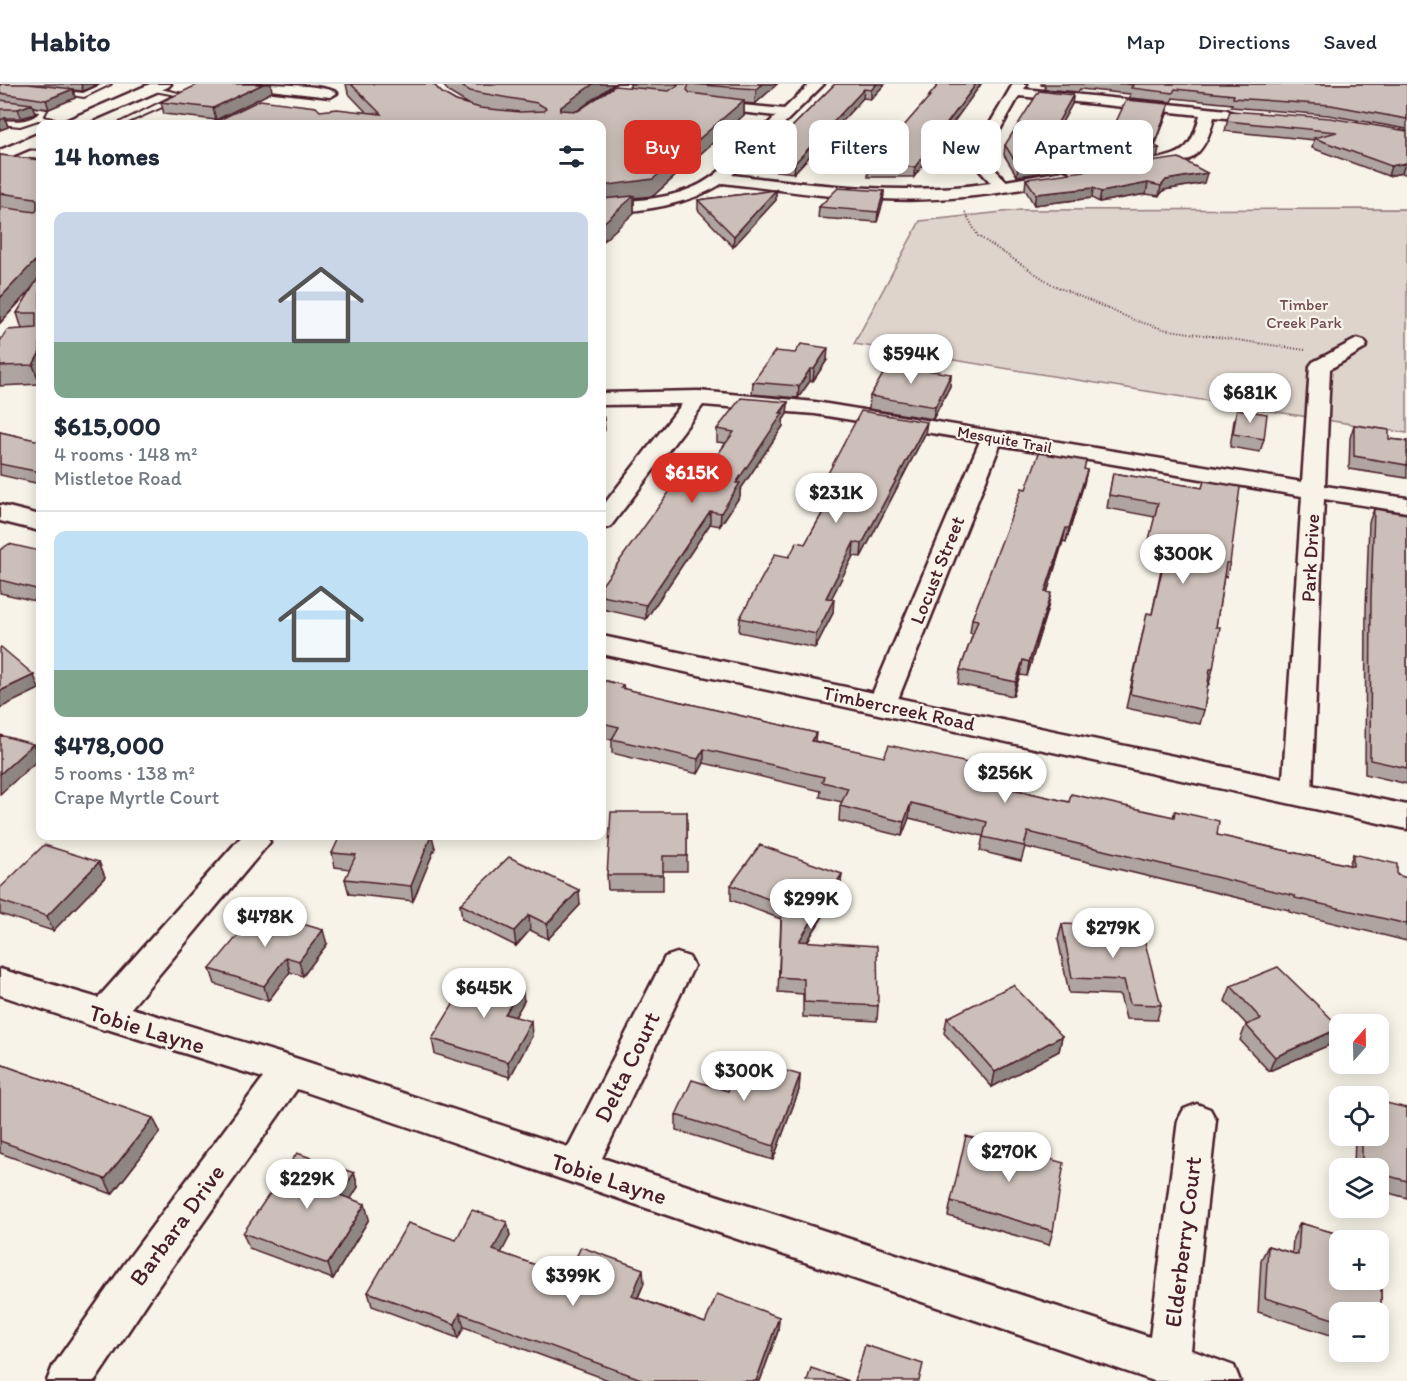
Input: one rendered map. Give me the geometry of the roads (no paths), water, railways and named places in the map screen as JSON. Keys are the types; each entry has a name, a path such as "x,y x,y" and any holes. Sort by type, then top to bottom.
{"street":[{"path":"252,84 336,90 318,99 317,109"},
{"path":"576,120 626,84"},
{"path":"606,208 680,198 700,191 720,178 817,84"},
{"path":"81,120 153,86"},
{"path":"1002,185 981,164 985,144 1017,88 1240,115"},
{"path":"612,94 634,96"},
{"path":"696,103 786,113"},
{"path":"1153,165 1176,162 1188,157 1198,145 1208,112"},
{"path":"0,156 32,146"},
{"path":"720,178 864,194 930,195 1082,174"},
{"name":"Park Drive","path":"1297,793 1320,366 1350,350"},
{"path":"606,517 698,397"},
{"name":"Mesquite Trail","path":"606,399 698,397 820,408 1407,505"},
{"name":"Locust Street","path":"882,704 992,437"},
{"path":"0,513 36,522"},
{"name":"Timbercreek Road","path":"606,646 1407,818"},
{"path":"104,1016 254,842"},
{"name":"Delta Court","path":"577,1169 677,966"},
{"name":"Tobie Layne","path":"0,982 104,1016 289,1071 1218,1381"},
{"name":"Barbara Drive","path":"69,1381 140,1277 289,1071"},
{"name":"Elderberry Court","path":"1168,1365 1197,1120"}],"lane":[{"path":"52,91 84,95 108,84"},
{"path":"129,120 176,99 180,94 153,86"},
{"path":"0,103 8,98"},
{"path":"0,103 45,111 38,118 20,124 0,122"},
{"path":"38,118 49,120"}],"park label":[{"name":"Timber Creek Park","path":"1304,313"}]}
